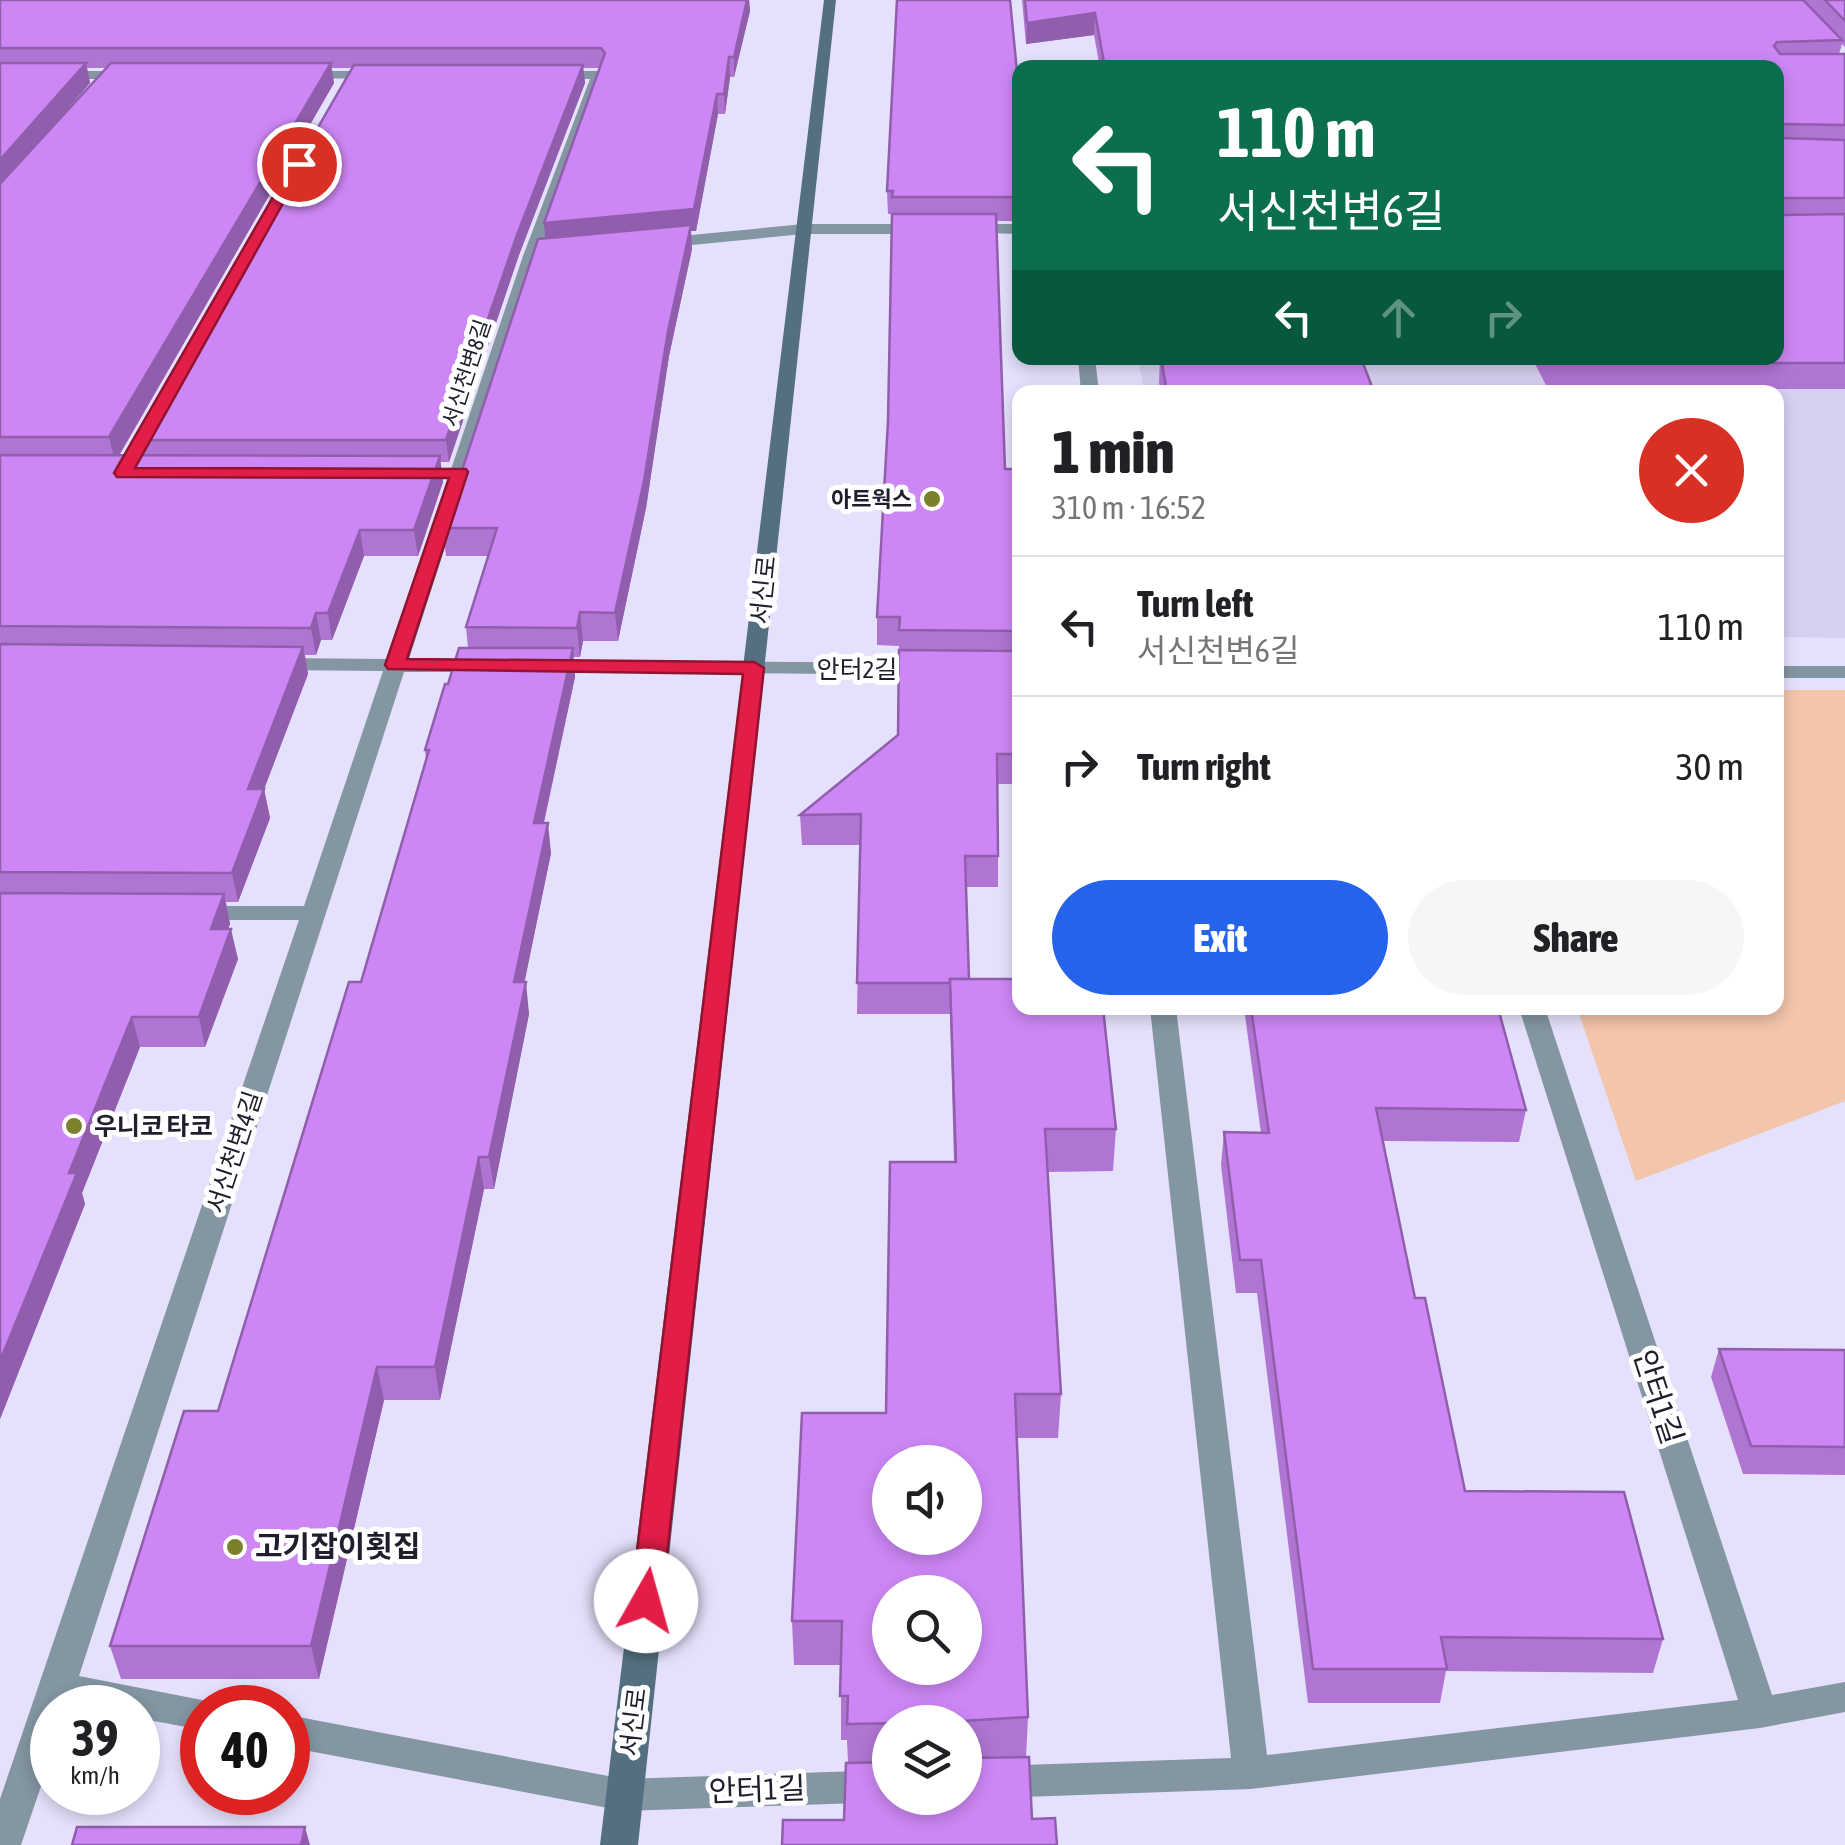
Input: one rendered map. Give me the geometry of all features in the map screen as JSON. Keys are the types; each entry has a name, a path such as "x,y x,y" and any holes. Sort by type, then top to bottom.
{"street":[{"name":"서신로","path":"619,1845 830,0"},
{"path":"0,75 150,75"},
{"path":"97,89 110,75"},
{"path":"289,75 388,75"},
{"path":"340,91 349,75"},
{"name":"서신천변8길","path":"395,665 450,472 598,75 541,75"},
{"path":"648,244 804,228 1012,229"},
{"path":"532,256 551,254"},
{"name":"안터2길","path":"257,664 944,670"},
{"name":"서신천변4길","path":"59,1685 395,665"},
{"path":"1784,672 1845,672"},
{"path":"176,913 313,913"},
{"path":"1163,1015 1251,1772"},
{"name":"안터1길","path":"1534,1015 1760,1713"},
{"path":"982,1782 1251,1772 1760,1713 1845,1698"},
{"name":"안터1길","path":"310,1735 624,1795 872,1787"},
{"name":"서신천변4길","path":"2,1845 30,1766"}],"shaded area":[{"path":"1845,242 1845,638 1784,637 1784,385 1143,385 1139,365 1784,365 1784,348"},
{"path":"1784,690 1845,690 1845,1101 1636,1181 1579,1015 1784,1015"}],"building":[{"path":"0,0 747,0 734,57 729,57 724,94 717,94 694,209 544,223 605,53 601,48 0,48"},
{"path":"897,0 1010,0 1016,60 1012,60 1012,197 892,197 893,191 887,191"},
{"path":"1025,0 1803,0 1842,40 1777,42 1774,46 1780,54 1845,54 1845,125 1784,124 1784,60 1104,60 1095,13 1027,23"},
{"path":"1825,0 1845,0 1845,21"},
{"path":"0,63 86,63 0,160"},
{"path":"111,63 331,63 109,437 0,437 0,184"},
{"path":"354,65 583,65 517,235 446,440 138,440"},
{"path":"1784,138 1845,140 1845,198 1784,198"},
{"path":"892,214 996,214 1005,469 1012,469 1012,631 899,630 900,617 877,617 888,421"},
{"path":"1845,214 1845,363 1784,363 1784,215"},
{"path":"691,225 668,331 644,481 615,613 580,612 577,628 466,627 497,528 443,528 538,239"},
{"path":"1162,365 1364,365 1371,385 1166,385"},
{"path":"0,455 440,456 414,530 360,530 328,613 316,613 311,628 0,626"},
{"path":"0,644 303,647 248,789 264,789 232,873 0,872"},
{"path":"459,648 573,648 534,823 548,823 514,982 526,982 489,1157 479,1157 435,1367 377,1367 311,1646 110,1646 184,1411 218,1411 349,982 361,982 429,750 425,750"},
{"path":"899,650 1012,651 1012,754 997,754 998,856 965,856 969,979 950,979 950,983 857,983 861,814 800,815 898,735"},
{"path":"0,893 224,894 211,929 231,929 199,1017 132,1017 69,1173 77,1173 0,1361"},
{"path":"950,979 1012,979 1012,1015 1104,1015 1116,1129 1045,1129 1061,1394 1015,1394 1028,1717 982,1720 982,1705 872,1705 872,1724 847,1724 848,1696 840,1696 842,1621 792,1621 802,1413 886,1413 890,1162 956,1162"},
{"path":"1252,1015 1500,1015 1526,1110 1376,1108 1415,1298 1425,1298 1465,1491 1624,1492 1663,1639 1441,1637 1447,1669 1313,1669 1261,1260 1240,1260 1224,1132 1269,1133"},
{"path":"1719,1349 1845,1350 1845,1447 1751,1446"},
{"path":"1029,1757 1032,1819 1055,1818 1057,1845 782,1845 783,1820 844,1820 846,1763 872,1762 872,1815 982,1815 982,1758"},
{"path":"77,1827 305,1827 301,1845 72,1845"}],"place":[{"name":"아트웍스","path":"932,499"},
{"name":"우니코 타코","path":"74,1126"},
{"name":"고기잡이횟집","path":"235,1547"}],"route":[{"path":"299,164 123,473 460,472 395,665 754,668 646,1601"}]}
